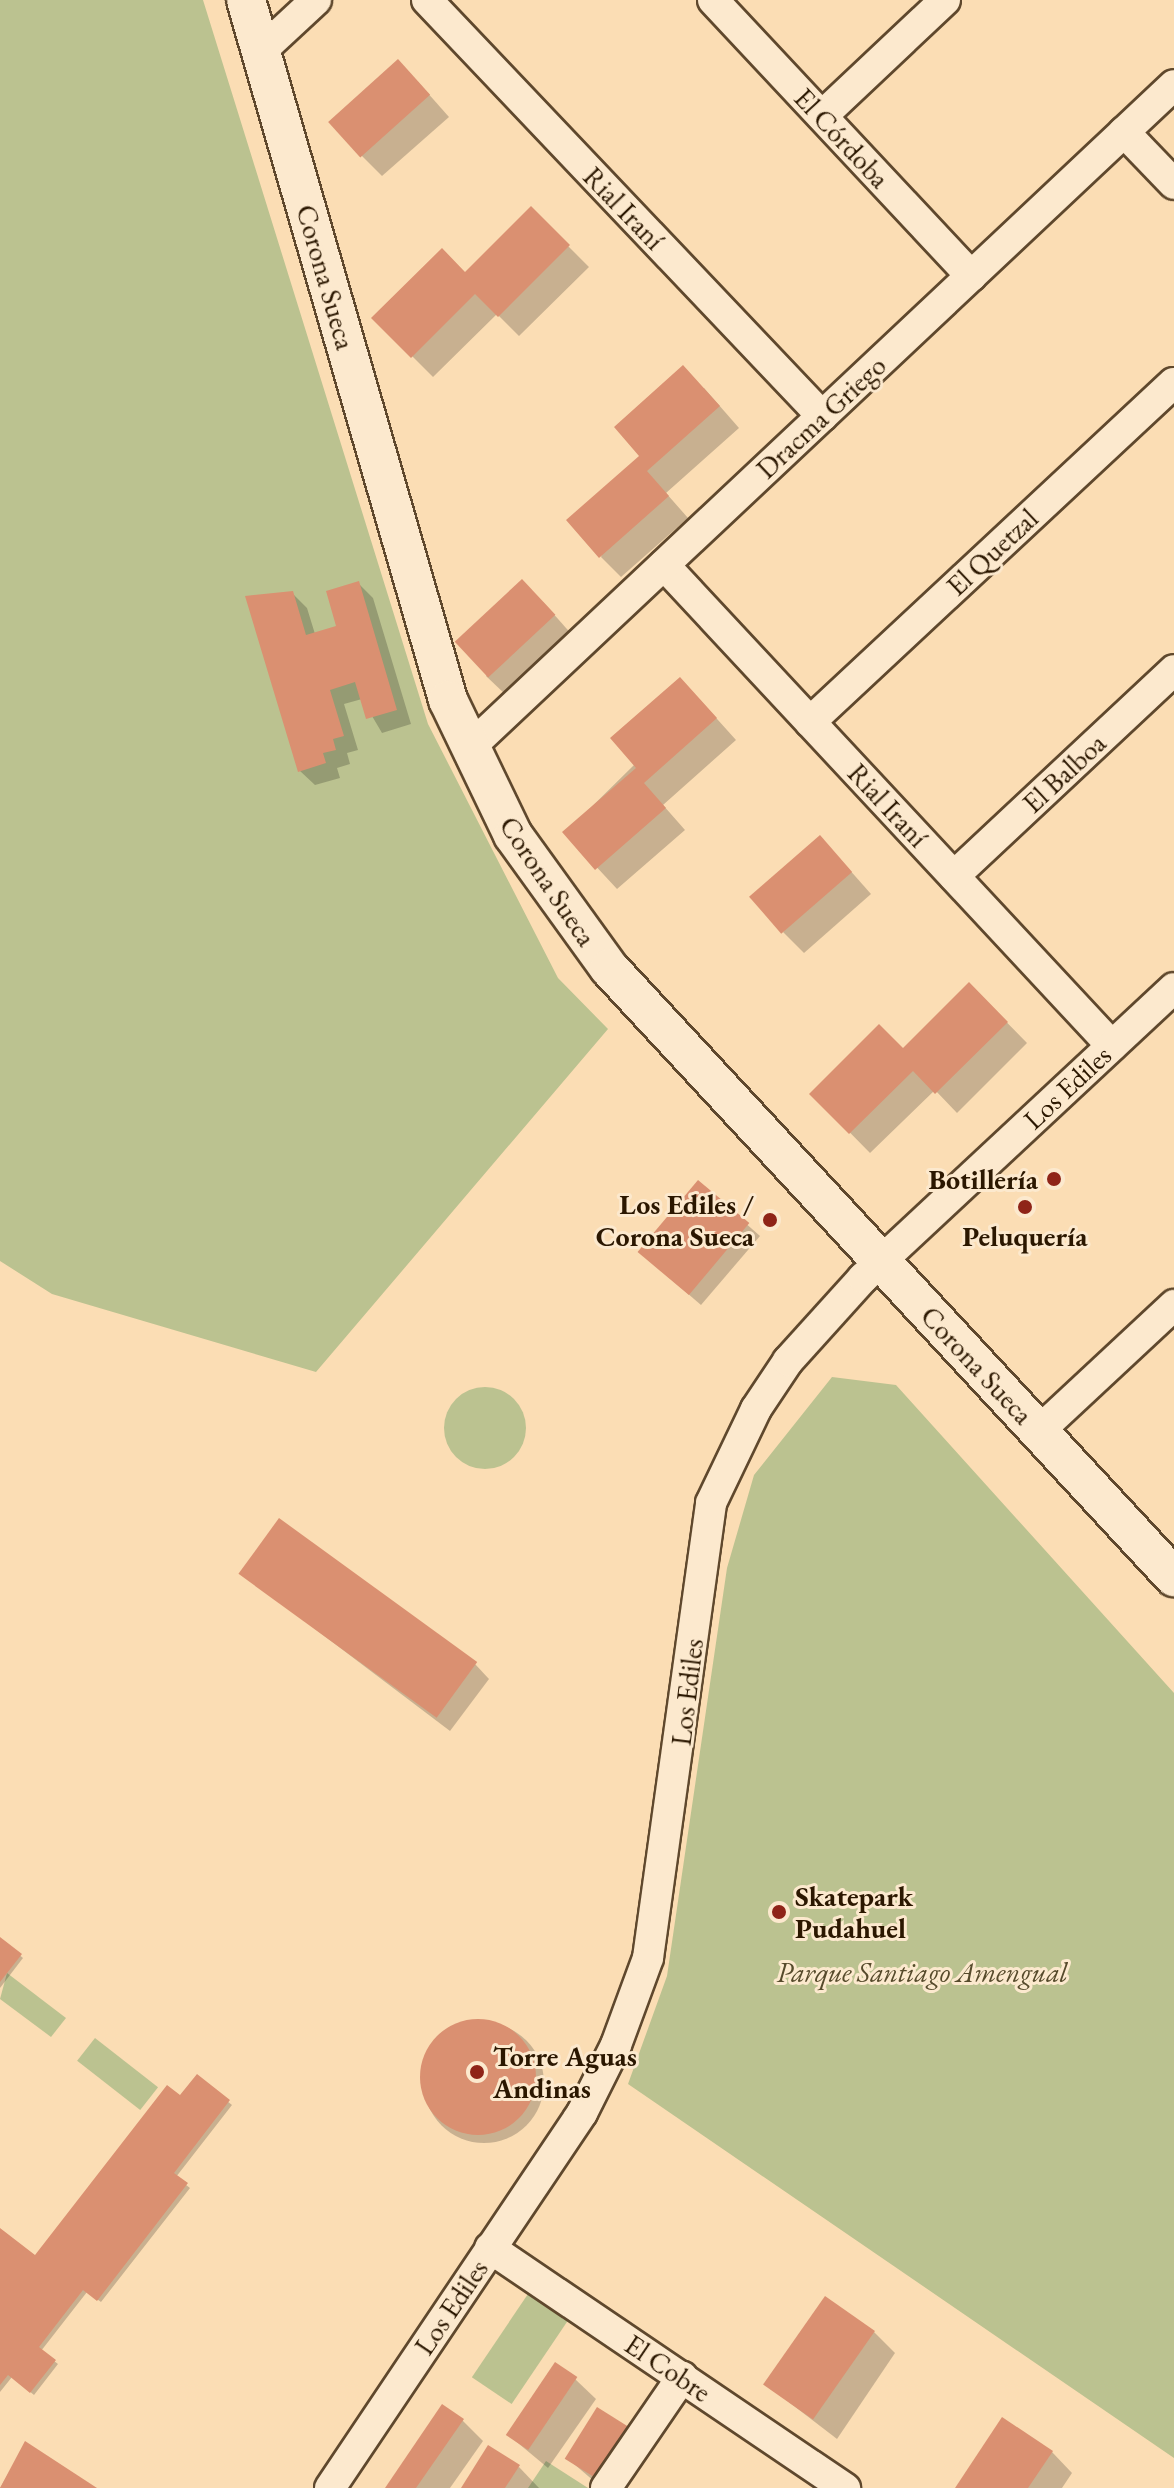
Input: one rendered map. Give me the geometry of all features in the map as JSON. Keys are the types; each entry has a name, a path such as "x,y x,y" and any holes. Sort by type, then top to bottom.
{"street":[{"name":"Corona Sueca","path":"246,0 432,649 468,749 513,835 573,923 880,1262 1174,1577"},
{"path":"261,51 316,0"},
{"name":"Rial Iraní","path":"427,0 822,416"},
{"name":"El Córdoba","path":"713,0 971,276"},
{"path":"822,116 945,0"},
{"name":"Dracma Griego","path":"468,749 1174,85"},
{"path":"1124,132 1174,184"},
{"name":"El Quetzal","path":"810,722 1174,383"},
{"name":"Rial Iraní","path":"664,565 1112,1046"},
{"name":"El Balboa","path":"954,876 1174,670"},
{"name":"Los Ediles","path":"330,2488 582,2113 648,1958 711,1503 733,1451 788,1361 880,1262 1174,988"},
{"path":"1039,1431 1174,1305"},
{"name":"El Cobre","path":"490,2248 845,2488"},
{"path":"606,2488 682,2377"}],"green space":[{"path":"0,0 203,0 428,724 558,978 608,1029 316,1372 52,1294 0,1261"},
{"name":"Parque Santiago Amengual","path":"832,1377 896,1385 1174,1693 1174,2458 628,2084 667,1976 727,1568 754,1475"},
{"path":"477,1387 493,1387 508,1394 519,1405 526,1428 523,1444 514,1457 493,1469 477,1469 462,1462 451,1451 444,1436 444,1420 451,1405 462,1394"},
{"path":"7,1973 66,2018 51,2037 0,1999"},
{"path":"95,2038 158,2087 140,2110 77,2061"},
{"path":"530,2291 570,2318 512,2404 472,2377"},
{"path":"546,2461 588,2488 528,2488"}],"building":[{"path":"398,59 430,95 360,158 328,122"},
{"path":"531,206 570,245 498,317 475,294 411,358 371,318 442,248 465,272"},
{"path":"683,365 720,406 647,471 669,496 599,558 566,520 639,456 614,427"},
{"path":"522,579 555,615 488,678 455,642"},
{"path":"359,581 397,710 366,719 355,682 330,690 344,736 333,739 336,750 323,753 326,763 298,772 245,596 293,591 306,635 336,626 326,591"},
{"path":"680,677 717,718 644,783 666,808 595,870 562,832 636,768 610,738"},
{"path":"820,835 852,872 781,934 749,897"},
{"path":"969,982 1008,1022 935,1094 913,1071 849,1134 809,1094 879,1024 903,1048"},
{"path":"698,1180 749,1223 689,1295 638,1252"},
{"path":"279,1518 477,1662 437,1718 238,1574"},
{"path":"0,1937 22,1954 0,1982"},
{"name":"Torre Aguas Andinas","path":"478,2019 500,2024 519,2036 531,2055 536,2077 531,2099 519,2118 500,2130 478,2135 456,2130 437,2118 425,2099 420,2077 425,2055 437,2036 456,2024"},
{"path":"197,2074 230,2100 174,2173 188,2183 97,2301 83,2290 39,2347 56,2360 30,2393 8,2375 0,2385 0,2228 35,2255 167,2085 180,2095"},
{"path":"825,2296 875,2331 813,2419 763,2384"},
{"path":"555,2362 577,2377 528,2450 506,2435"},
{"path":"442,2404 464,2419 416,2488 385,2488"},
{"path":"597,2407 629,2427 597,2479 565,2459"},
{"path":"1002,2417 1053,2451 1028,2488 955,2488"},
{"path":"25,2441 97,2488 0,2488"},
{"path":"488,2445 520,2465 505,2488 461,2488"}],"place":[{"name":"Botillería","path":"1054,1179"},
{"name":"Peluquería","path":"1025,1207"},
{"name":"Los Ediles / Corona Sueca","path":"770,1220"},
{"name":"Skatepark Pudahuel","path":"779,1912"},
{"name":"Torre Aguas Andinas","path":"477,2072"}]}
